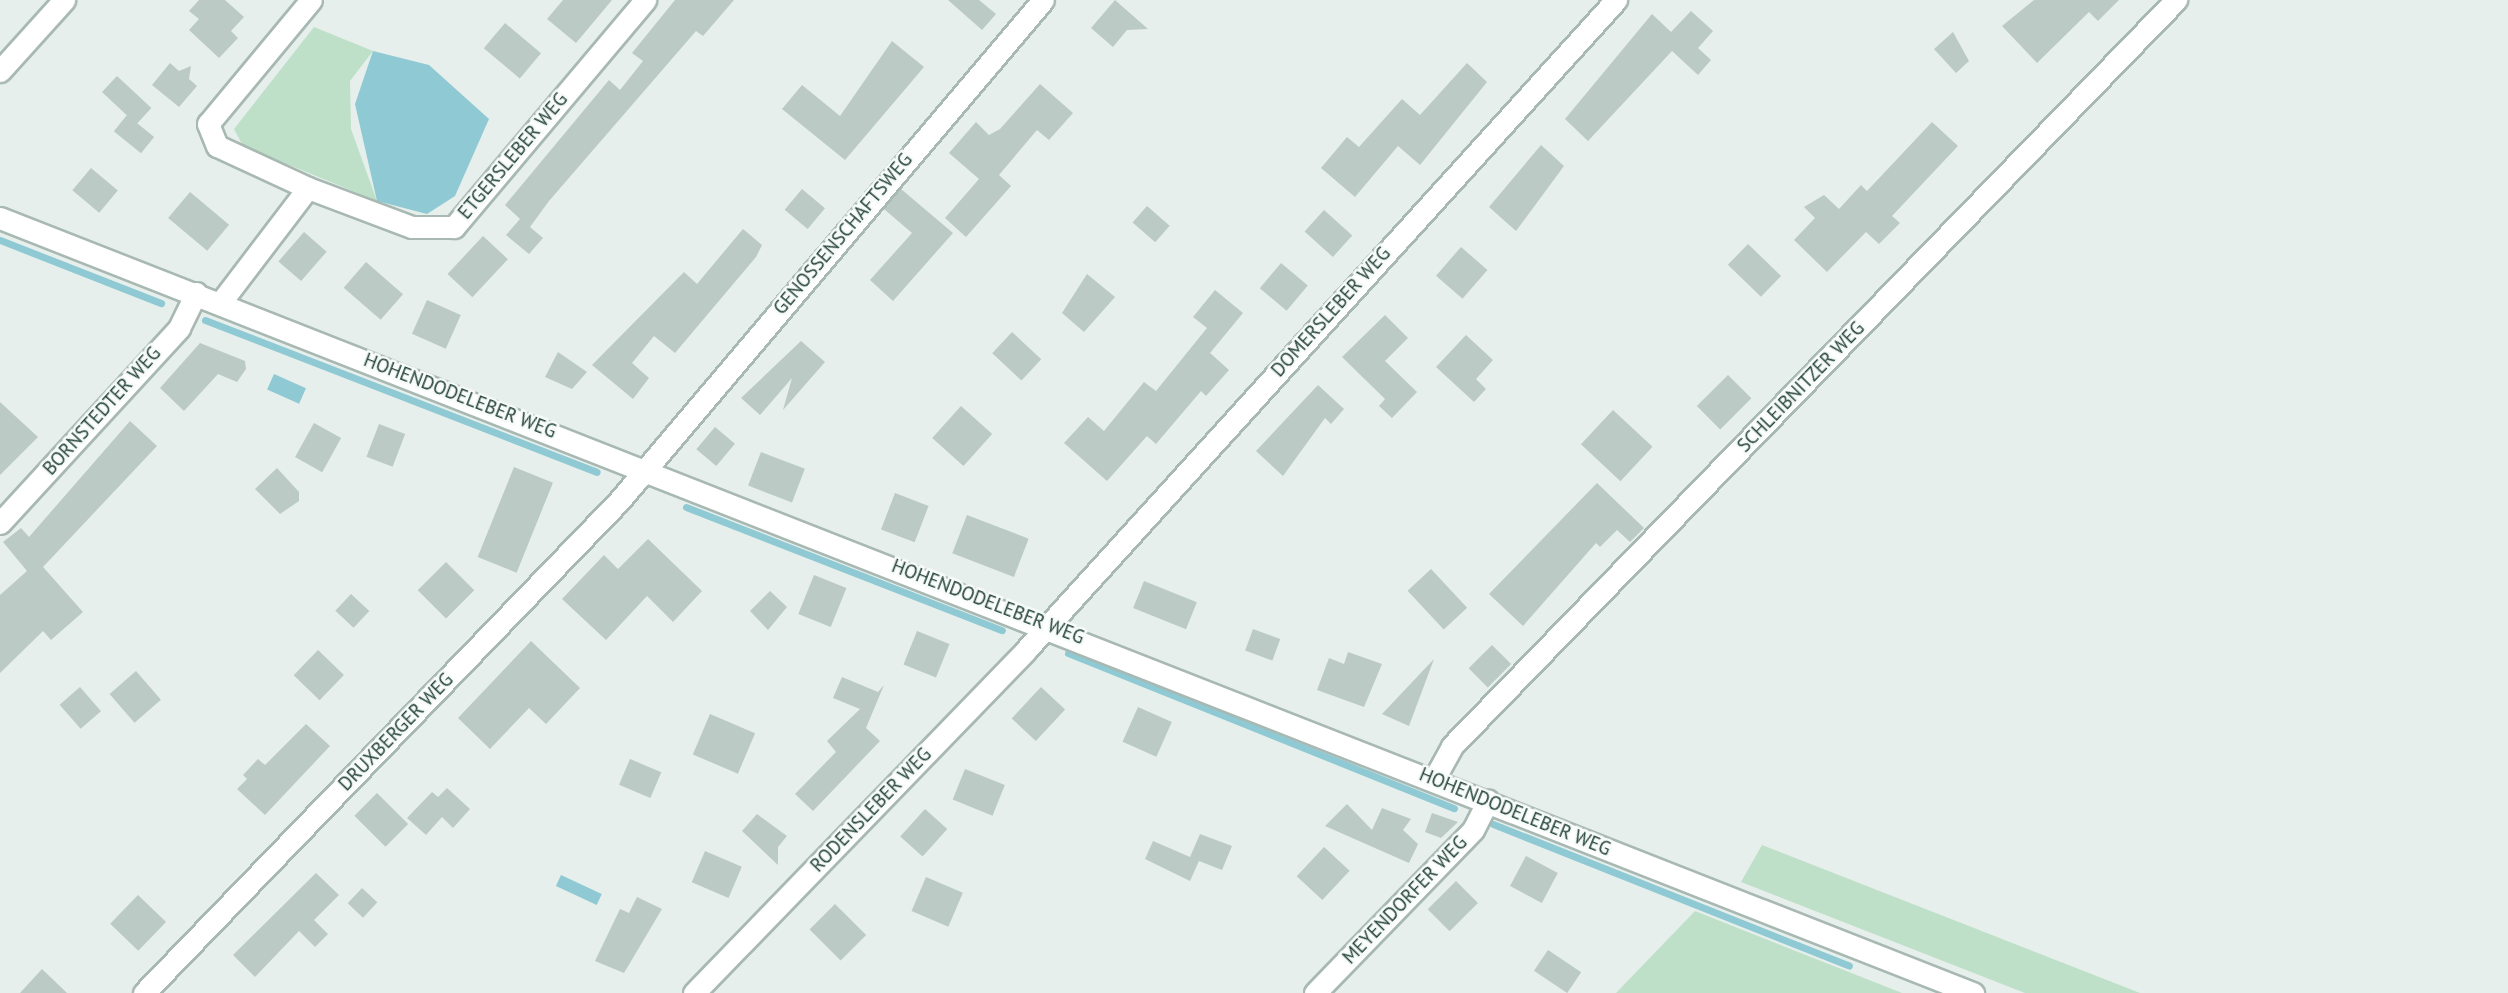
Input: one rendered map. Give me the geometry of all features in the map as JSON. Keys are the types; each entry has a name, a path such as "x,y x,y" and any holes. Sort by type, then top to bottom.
{"street":[{"path":"0,71 64,0"},
{"name":"ETGERSLEBER WEG","path":"312,0 208,124 217,146 307,188 412,227 454,227 645,0"},
{"name":"GENOSSENSCHAFTSWEG","path":"645,468 1042,0"},
{"name":"DOMERSLEBER WEG","path":"1048,625 1616,0"},
{"name":"SCHLEIBNITZER WEG","path":"1434,779 1452,746 2176,0"},
{"path":"221,302 307,188"},
{"name":"HOHENDODELEBER WEG","path":"0,218 1048,625 1973,993"},
{"name":"BORNSTEDTER WEG","path":"0,523 178,328 196,293"},
{"name":"DRUXBERGER WEG","path":"144,993 645,468"},
{"name":"RODENSLEBER WEG","path":"694,993 1048,625"},
{"name":"MEYENDORFER WEG","path":"1315,993 1473,830 1488,801"}],"green space":[{"path":"314,27 373,51 350,81 351,129 377,201 243,146 234,129"},
{"path":"1762,845 2140,993 2025,993 1741,882"},
{"path":"1695,911 1902,993 1616,993"}],"water":[{"path":"373,51 429,65 489,119 455,196 427,214 377,201 355,104"},
{"path":"274,374 306,388 299,404 267,390"},
{"path":"561,875 602,894 597,905 556,886"}],"building":[{"path":"199,0 225,0 244,17 231,31 238,38 219,58 189,30 199,19 189,11"},
{"path":"563,0 612,0 576,43 547,19"},
{"path":"675,0 734,0 703,36 696,31 549,201 530,227 543,238 529,254 506,235 520,219 505,205 609,80 620,90 643,61 632,53"},
{"path":"948,0 979,0 996,14 982,30"},
{"path":"1115,0 1148,29 1127,30 1113,47 1091,28"},
{"path":"2034,0 2119,0 2098,21 2089,12 2037,63 2002,26"},
{"path":"1691,11 1713,31 1698,48 1711,60 1698,75 1672,51 1588,141 1565,119 1652,14 1671,32"},
{"path":"505,23 541,53 520,78 484,48"},
{"path":"1953,32 1969,61 1956,73 1934,49"},
{"path":"892,41 924,67 845,160 782,109 802,85 840,116"},
{"path":"170,63 179,71 191,66 189,79 197,86 179,107 152,85"},
{"path":"1467,63 1487,82 1420,165 1398,146 1355,197 1321,168 1347,137 1359,147 1402,99 1420,115"},
{"path":"117,76 151,108 136,124 102,92"},
{"path":"1040,84 1073,113 1049,140 1037,130 999,175 1011,186 966,237 945,218 979,179 949,153 976,122 989,135 1000,129"},
{"path":"127,115 154,137 141,153 114,131"},
{"path":"1932,122 1958,146 1892,216 1900,223 1879,244 1866,232 1827,272 1794,240 1815,218 1804,207 1824,195 1839,209 1861,185 1867,191"},
{"path":"1541,145 1564,166 1516,231 1489,207"},
{"path":"91,168 118,190 99,213 72,190"},
{"path":"802,189 825,208 808,229 785,210"},
{"path":"901,189 953,233 893,301 870,280 912,233 884,209"},
{"path":"190,192 229,225 207,251 168,218"},
{"path":"1147,206 1170,226 1155,242 1133,223"},
{"path":"1324,210 1352,235 1333,257 1305,232"},
{"path":"743,229 762,245 756,257 675,353 654,336 632,363 649,378 633,399 592,365 684,272 697,284"},
{"path":"304,232 327,252 301,281 278,261"},
{"path":"483,236 508,259 472,297 448,274"},
{"path":"1748,244 1781,276 1761,297 1728,265"},
{"path":"1461,247 1487,270 1462,299 1436,276"},
{"path":"366,262 403,294 381,320 344,288"},
{"path":"1281,263 1308,285 1287,311 1260,288"},
{"path":"1087,274 1115,297 1084,332 1062,313"},
{"path":"1215,290 1243,313 1210,353 1229,370 1206,396 1201,391 1156,444 1147,436 1107,481 1064,443 1088,417 1104,431 1144,382 1156,391 1207,328 1193,317"},
{"path":"427,300 461,315 446,349 412,334"},
{"path":"1385,315 1408,338 1385,361 1417,392 1392,418 1379,406 1385,399 1342,357"},
{"path":"1012,332 1041,359 1021,380 992,353"},
{"path":"1466,335 1493,360 1476,379 1486,389 1474,402 1436,367"},
{"path":"801,341 825,362 783,410 792,378 760,415 741,398"},
{"path":"200,343 245,361 246,369 237,382 218,374 184,411 160,388"},
{"path":"558,352 587,372 572,389 545,377"},
{"path":"1728,375 1751,398 1720,429 1697,406"},
{"path":"1318,385 1344,409 1331,424 1325,418 1283,476 1256,451"},
{"path":"0,402 38,437 0,475"},
{"path":"961,406 992,434 963,466 932,438"},
{"path":"1613,410 1652,447 1620,481 1581,444"},
{"path":"130,421 157,446 43,567 83,612 51,640 43,631 0,673 0,595 27,571 3,542 21,528 29,537"},
{"path":"314,423 341,438 322,472 295,457"},
{"path":"379,424 405,434 393,467 366,457"},
{"path":"715,427 735,444 716,466 696,449"},
{"path":"761,452 805,469 792,502 748,486"},
{"path":"514,467 553,483 517,573 478,557"},
{"path":"277,468 299,492 299,501 280,514 255,489"},
{"path":"1597,483 1644,528 1630,542 1617,530 1600,547 1596,543 1523,626 1489,594"},
{"path":"895,493 929,506 915,542 881,529"},
{"path":"967,515 1029,539 1014,577 952,553"},
{"path":"648,539 702,591 673,622 647,596 606,640 562,599 604,555 618,569"},
{"path":"446,562 474,590 446,619 418,590"},
{"path":"1431,569 1467,608 1444,630 1408,591"},
{"path":"814,575 846,588 831,627 798,614"},
{"path":"1144,581 1197,602 1186,629 1133,608"},
{"path":"770,591 787,607 768,630 750,611"},
{"path":"351,594 369,611 354,628 335,611"},
{"path":"1253,629 1280,639 1272,661 1245,651"},
{"path":"917,631 949,644 936,677 904,664"},
{"path":"531,641 580,688 546,724 529,708 490,749 458,718"},
{"path":"1492,645 1511,664 1488,687 1469,668"},
{"path":"318,650 344,675 320,700 294,675"},
{"path":"1348,652 1382,664 1364,707 1317,690 1329,658 1344,664"},
{"path":"1434,659 1409,726 1382,714"},
{"path":"136,671 161,700 135,723 110,694"},
{"path":"842,677 878,692 884,685 866,728 880,741 813,811 795,794 836,752 827,741 860,709 833,698"},
{"path":"80,687 101,711 81,729 60,705"},
{"path":"1041,687 1065,710 1036,741 1012,718"},
{"path":"1138,707 1172,722 1156,757 1123,742"},
{"path":"710,714 755,733 738,774 693,755"},
{"path":"306,724 330,746 265,815 237,789 247,779 243,775 258,759 265,765"},
{"path":"630,759 661,772 650,798 619,785"},
{"path":"965,769 1005,785 993,816 953,800"},
{"path":"447,788 470,809 453,828 442,817 426,835 407,818 432,792 438,797"},
{"path":"377,793 408,824 385,847 354,816"},
{"path":"1347,804 1372,830 1382,808 1411,819 1403,830 1418,844 1409,863 1325,826"},
{"path":"925,809 947,829 923,857 900,836"},
{"path":"1432,813 1458,822 1441,838 1425,832"},
{"path":"757,814 787,836 778,847 778,865 742,831"},
{"path":"1200,834 1232,846 1222,870 1199,861 1190,881 1145,859 1153,841 1190,857"},
{"path":"1324,847 1350,871 1322,900 1297,876"},
{"path":"705,851 742,867 729,898 692,882"},
{"path":"1526,856 1558,873 1542,903 1510,886"},
{"path":"316,873 339,895 314,920 328,934 315,947 299,931 255,977 233,955"},
{"path":"926,877 963,893 948,927 912,911"},
{"path":"1456,881 1478,903 1450,931 1428,909"},
{"path":"362,888 377,902 363,918 348,903"},
{"path":"138,895 166,922 138,951 110,924"},
{"path":"637,897 662,909 624,973 595,961 620,909 629,913"},
{"path":"835,904 866,935 841,961 810,929"},
{"path":"1548,950 1581,972 1567,993 1534,971"},
{"path":"42,969 67,993 20,993"}],"waterway":[{"path":"0,240 161,303"},
{"path":"205,320 597,472"},
{"path":"686,507 1002,630"},
{"path":"1068,653 1454,808"},
{"path":"1493,824 1849,966"}]}
